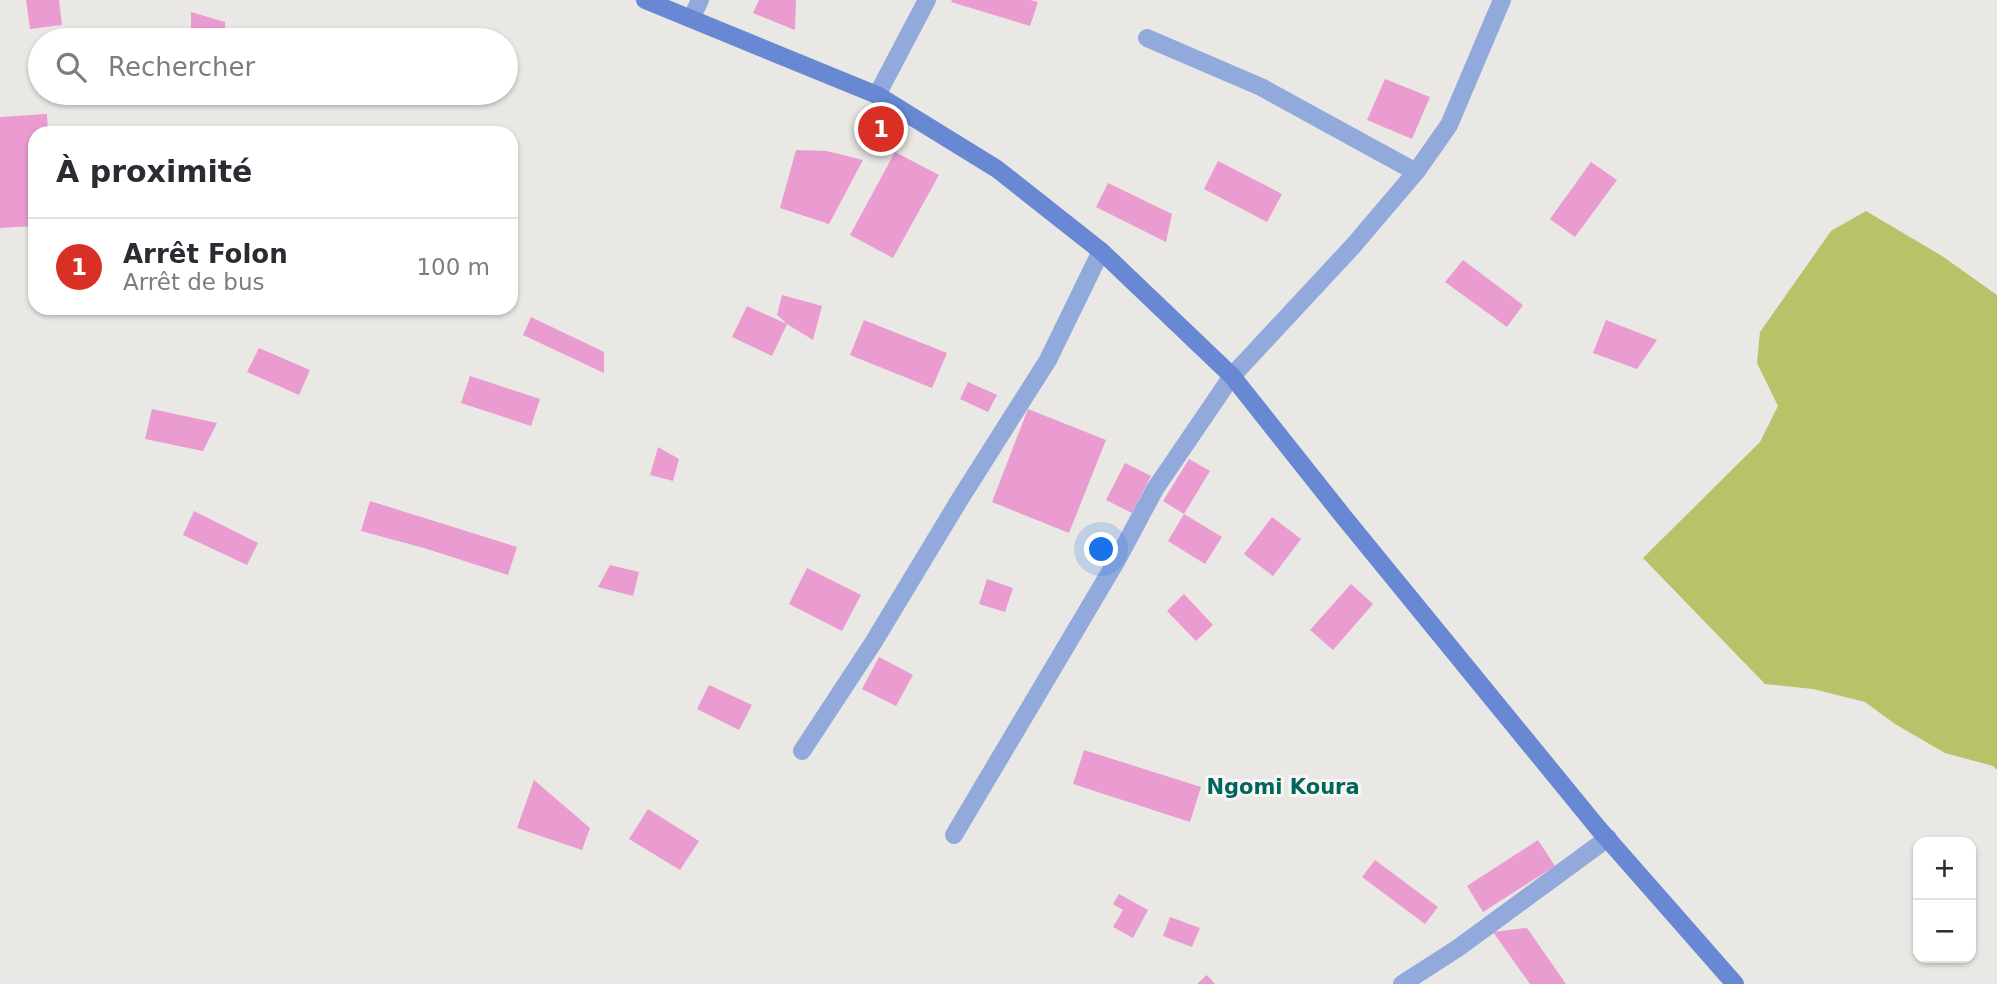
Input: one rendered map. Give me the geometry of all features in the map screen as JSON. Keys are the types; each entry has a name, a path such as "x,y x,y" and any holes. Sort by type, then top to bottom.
{"street":[{"path":"645,0 877,95 997,169 1101,251 1232,376 1352,527 1608,838 1735,984"},
{"path":"692,17 700,0"},
{"path":"877,95 927,0"},
{"path":"954,835 1116,562 1155,489 1232,376 1353,246 1416,172 1449,125 1502,0"},
{"path":"1147,38 1261,87 1416,172"},
{"path":"802,751 873,643 1048,360 1101,251"},
{"path":"1402,984 1458,948 1608,838"}],"green space":[{"path":"1866,211 1942,256 1997,295 1997,770 1993,766 1945,753 1895,724 1865,702 1813,689 1765,684 1643,558 1760,442 1778,406 1757,363 1760,332 1831,231"}],"building":[{"path":"26,0 59,0 62,25 30,28"},
{"path":"759,0 796,0 795,30 753,13"},
{"path":"951,2 1038,2 1030,26"},
{"path":"191,12 225,22 225,28 191,28"},
{"path":"1385,79 1430,97 1412,139 1367,120"},
{"path":"47,114 48,126 28,126 28,226 0,228 0,117"},
{"path":"796,150 827,151 863,160 829,224 780,208"},
{"path":"895,152 939,175 893,258 850,235"},
{"path":"1218,161 1282,194 1267,222 1204,189"},
{"path":"1591,162 1617,180 1575,237 1550,219"},
{"path":"1108,183 1172,214 1166,242 1096,207"},
{"path":"1463,260 1523,305 1507,327 1445,282"},
{"path":"782,295 822,306 813,340 777,315"},
{"path":"747,306 787,324 772,356 732,337"},
{"path":"531,317 604,352 604,373 523,335"},
{"path":"864,320 947,353 932,388 850,355"},
{"path":"1606,320 1657,340 1637,369 1593,353"},
{"path":"259,348 310,370 299,395 247,372"},
{"path":"470,376 540,399 531,426 461,403"},
{"path":"968,382 997,395 988,412 960,399"},
{"path":"152,409 217,423 203,451 145,439"},
{"path":"1028,409 1106,440 1069,533 992,502"},
{"path":"658,447 679,459 673,481 650,475"},
{"path":"1189,459 1210,471 1184,514 1163,501"},
{"path":"1125,463 1151,476 1132,513 1106,500"},
{"path":"370,501 517,547 508,575 361,531"},
{"path":"194,511 258,543 247,565 183,535"},
{"path":"1184,514 1222,537 1205,564 1168,541"},
{"path":"1272,517 1301,539 1273,576 1244,554"},
{"path":"610,565 639,572 633,596 598,587"},
{"path":"807,568 861,595 842,631 789,604"},
{"path":"987,579 1013,588 1005,612 979,604"},
{"path":"1351,584 1373,604 1333,650 1310,630"},
{"path":"1184,594 1213,625 1196,641 1167,611"},
{"path":"879,657 913,675 896,706 862,689"},
{"path":"709,685 752,705 739,730 697,709"},
{"path":"1084,750 1201,787 1190,822 1073,784"},
{"path":"534,780 590,828 582,850 517,828"},
{"path":"648,809 699,841 680,870 629,839"},
{"path":"1538,840 1555,866 1483,912 1467,886"},
{"path":"1375,860 1438,907 1425,924 1362,877"},
{"path":"1119,894 1148,910 1133,938 1113,927 1123,910 1113,904"},
{"path":"1170,917 1200,928 1192,947 1163,936"},
{"path":"1527,928 1566,984 1530,984 1493,932"},
{"path":"1207,975 1215,984 1197,984"}],"place":[{"name":"Arrêt Folon","path":"881,129"}],"district":[{"name":"Ngomi Koura","path":"1283,787"}]}
